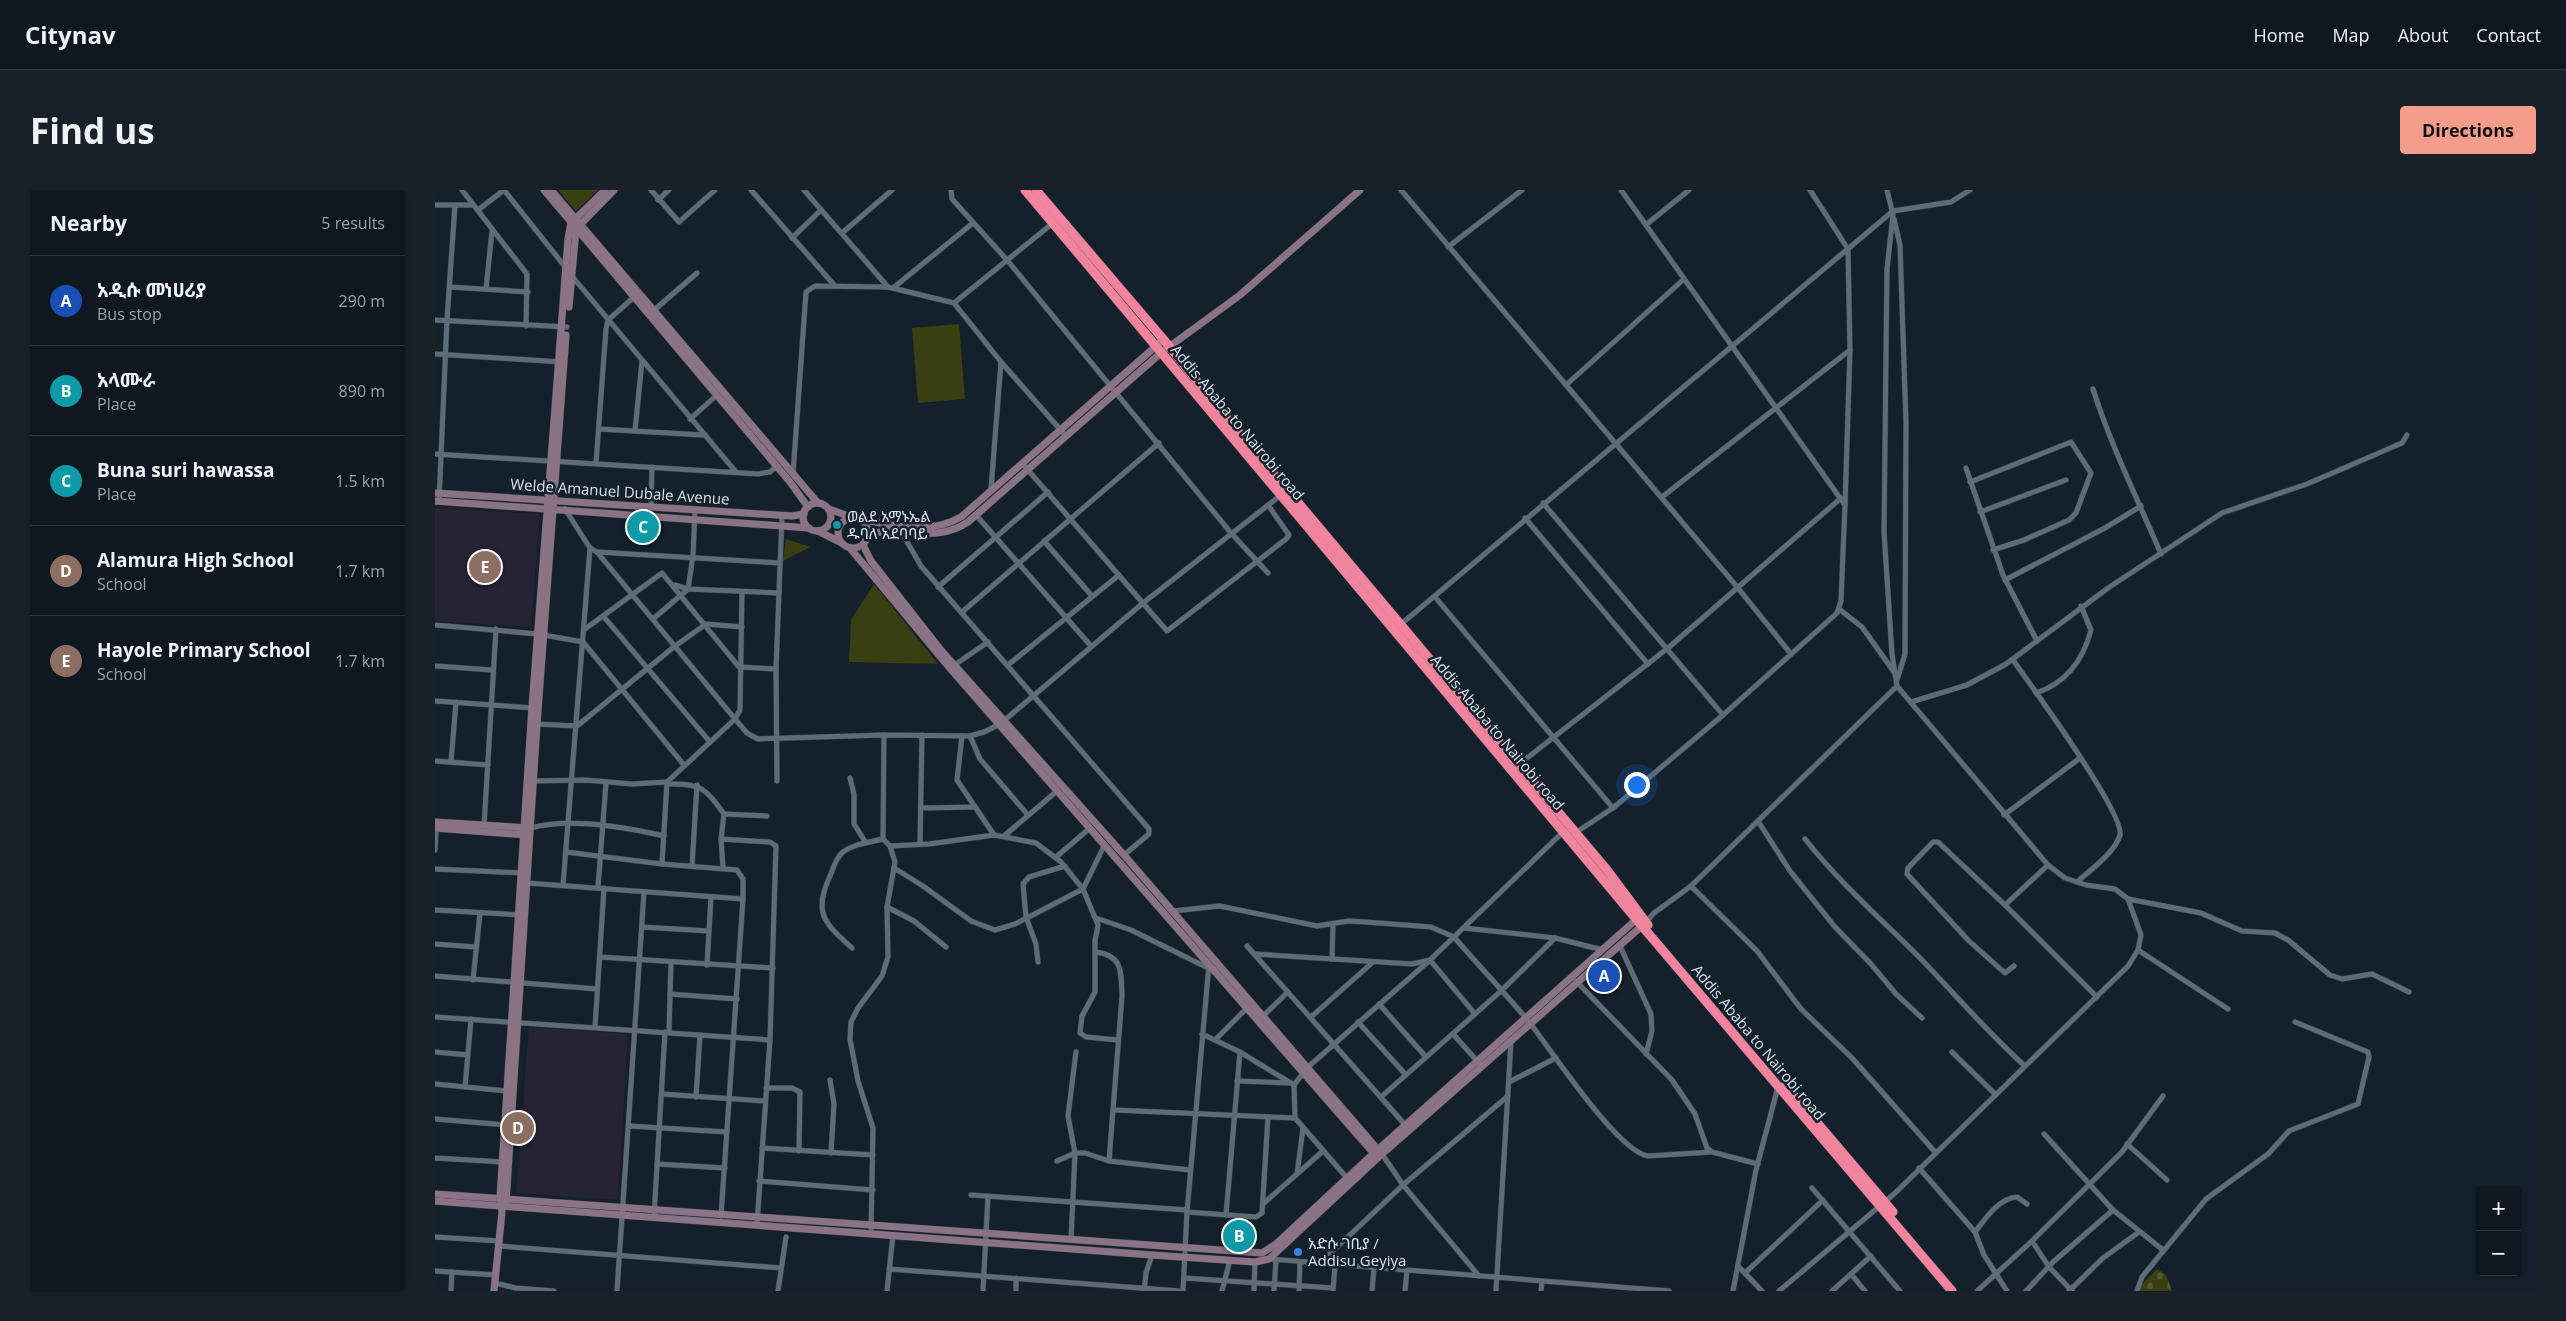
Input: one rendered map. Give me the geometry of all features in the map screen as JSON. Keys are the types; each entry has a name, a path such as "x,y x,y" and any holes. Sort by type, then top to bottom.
{"highway":[{"name":"Addis Ababa to Nairobi road","path":"1025,190 1056,220 1163,346 1211,399 1397,628"},
{"name":"Addis Ababa to Nairobi road","path":"1036,190 1056,220"},
{"name":"Addis Ababa to Nairobi road","path":"1163,346 1281,495 1515,767 1576,833 1641,921 1778,1086 1959,1291"},
{"name":"Addis Ababa to Nairobi road","path":"1515,767 1564,831 1882,1204 1952,1291"}],"main road":[{"path":"544,190 653,311 818,503 829,509 857,518 881,524 933,527 971,516 991,489 1065,435 1115,393 1163,346"},
{"path":"551,190 633,298 777,466 808,507"},
{"path":"522,915 527,883 535,708 569,272 575,224 605,190"},
{"path":"575,224 615,190"},
{"path":"868,536 879,532 941,533 962,525 1059,429 1110,386 1163,346 1241,295 1360,190"},
{"name":"Welde Amanuel Dubale Avenue","path":"437,497 615,509 651,506 782,516 804,514"},
{"path":"809,528 804,520 804,514 808,507 818,503"},
{"path":"551,504 565,509 615,509 695,518 782,524 818,531 850,548 951,666 1173,911 1261,1018 1378,1154"},
{"path":"818,531 824,529 831,520 829,509"},
{"path":"841,542 838,537 839,526 848,519 857,518 867,527 868,536 863,545 850,548"},
{"path":"863,545 874,566 951,666"},
{"path":"495,1287 503,1203 518,985 522,873 528,831 537,724 535,708"},
{"path":"1002,722 1057,791 1105,844 1208,966 1247,1008 1261,1018"},
{"path":"435,826 484,826 528,831"},
{"path":"435,826 528,831"},
{"path":"1575,979 1620,946 1641,921"},
{"path":"435,1200 624,1210 871,1228 1152,1255 1255,1262 1273,1260 1378,1154 1575,979 1603,950 1641,921"},
{"path":"1480,1064 1511,1040 1528,1021"},
{"path":"503,1203 503,1162 508,1125 507,1091 515,1022"},
{"path":"871,1228 893,1235 1071,1240 1254,1254 1267,1251 1347,1178 1378,1154"},
{"path":"435,1194 503,1203"}],"street":[{"path":"462,190 492,231 526,271 528,292 526,326"},
{"path":"478,210 504,190 608,320 736,472"},
{"path":"651,190 679,222 715,190"},
{"path":"659,200 669,190"},
{"path":"751,190 835,286"},
{"path":"804,190 890,288"},
{"path":"842,233 892,190"},
{"path":"951,190 952,199 1007,260 1231,533 1268,573"},
{"path":"1401,190 1662,497 1791,654"},
{"path":"1449,247 1522,190"},
{"path":"1621,190 1733,344 1845,505"},
{"path":"1647,224 1689,190"},
{"path":"1347,1178 1295,1118 1293,1084 1358,1022 1430,960 1564,831 1576,833 1613,808 1723,715 1839,609 1845,505 1850,350 1848,249 1810,190"},
{"path":"1641,921 1691,886 1897,683 1905,654 1906,423 1900,245 1887,190"},
{"path":"1397,628 1525,518 1893,213 1951,202 1970,190"},
{"path":"435,205 473,205"},
{"path":"437,497 437,454 455,205"},
{"path":"792,238 821,210"},
{"path":"1893,213 1887,269 1884,532 1897,683 2004,815 2048,865 2060,875 2077,882 2115,889 2128,899 2201,913 2242,931 2275,933 2288,940 2330,975 2342,979 2372,974 2409,992"},
{"path":"954,303 1056,220"},
{"path":"890,288 973,223"},
{"path":"486,289 492,231"},
{"path":"653,311 697,273"},
{"path":"1566,385 1684,279"},
{"path":"793,474 804,297 806,292 815,286 890,288 954,303 1001,362 1065,435"},
{"path":"450,287 528,292"},
{"path":"596,464 608,320 633,298"},
{"path":"435,320 565,327"},
{"path":"1662,497 1850,350"},
{"path":"435,354 562,362"},
{"path":"635,431 642,361"},
{"path":"991,489 1001,362"},
{"path":"2093,389 2105,426 2161,554"},
{"path":"690,419 717,395"},
{"path":"599,429 703,434"},
{"path":"1911,702 1967,685 2013,660 2081,606 2222,513 2338,470 2402,443 2407,435"},
{"path":"1970,482 2071,442 2091,473 2076,513 2069,520 1993,550"},
{"path":"962,612 1159,443"},
{"path":"437,454 736,472 765,473 770,472 777,466"},
{"path":"1024,465 1143,602 1163,629 1170,630 1287,539 1289,535 1268,505"},
{"path":"651,506 652,467"},
{"path":"1966,468 2005,580 2037,641"},
{"path":"1980,512 2066,480"},
{"path":"938,587 1048,492"},
{"path":"565,509 590,548 597,552 735,719 753,737 758,739 884,735 970,736 984,732 1002,722 1143,602 1281,495"},
{"path":"1515,767 1668,648 1841,498"},
{"path":"1543,503 1723,715"},
{"path":"2005,580 2088,537 2141,506"},
{"path":"653,619 688,588 693,556 695,510"},
{"path":"777,781 776,669 782,516"},
{"path":"971,516 995,538 1091,646"},
{"path":"1525,518 1648,664"},
{"path":"902,533 913,556 938,587 962,612 1149,829 1149,834 1124,855"},
{"path":"1044,541 1092,596"},
{"path":"563,885 590,548"},
{"path":"597,552 693,556 780,563"},
{"path":"585,629 662,573 682,594 739,667 776,669"},
{"path":"1008,665 1119,575"},
{"path":"673,585 741,592 779,593"},
{"path":"662,864 667,783 684,764 735,719 741,703 739,667 742,627 741,592"},
{"path":"1435,597 1613,808"},
{"path":"2036,693 2060,683 2073,669 2091,630 2081,606"},
{"path":"1839,609 1862,627 1895,673"},
{"path":"604,617 710,742"},
{"path":"537,724 577,726 675,646 706,624 742,627"},
{"path":"435,625 541,634 583,642 684,764"},
{"path":"484,826 496,629"},
{"path":"951,666 988,642"},
{"path":"2013,660 2080,758 2109,803 2119,824 2121,834 2109,852 2077,882"},
{"path":"435,666 493,670"},
{"path":"435,701 535,708"},
{"path":"451,762 457,702"},
{"path":"871,1228 873,1128 858,1081 850,1031 851,1022 858,1008 882,976 888,957 887,907 893,868 893,852 891,846 883,839 884,735"},
{"path":"920,844 923,735"},
{"path":"963,736 957,780 994,835"},
{"path":"970,736 980,759 1027,814"},
{"path":"2004,815 2080,758"},
{"path":"435,761 488,765"},
{"path":"850,778 854,794 854,824 866,843"},
{"path":"533,780 697,785 708,792 724,814 721,839 723,867"},
{"path":"595,1027 599,957 601,856 606,783"},
{"path":"693,866 697,785"},
{"path":"1004,836 1027,814 1057,791"},
{"path":"921,808 975,807"},
{"path":"724,814 767,816"},
{"path":"1758,821 1789,871 1835,927 1871,964 1896,994 1923,1018"},
{"path":"528,831 541,825 569,824 631,829 664,836"},
{"path":"435,826 435,850"},
{"path":"1056,857 1090,828"},
{"path":"891,846 994,835 1036,843 1056,857 1083,889 1098,924 1095,952 1095,992 1082,1016 1080,1033 1086,1037 1118,1040"},
{"path":"721,839 770,842 776,846 770,1040 757,1220"},
{"path":"851,948 829,927 823,918 822,900 840,854 866,843 883,839"},
{"path":"1805,839 1830,868 1918,956 2001,1045 2025,1066"},
{"path":"2014,966 2005,973 1969,940 1906,871 1935,842 2005,905 2097,998"},
{"path":"893,868 923,886 971,921 995,930 1008,927 1083,889 1105,844"},
{"path":"567,852 662,864 723,867 741,872 745,884 721,1218"},
{"path":"2005,905 2048,865"},
{"path":"1038,962 1036,944 1026,918 1023,884 1025,879 1065,866"},
{"path":"435,869 522,873"},
{"path":"527,883 743,899"},
{"path":"1691,886 1757,951 1801,1009 1852,1058 1935,1152"},
{"path":"617,1291 624,1210 644,892"},
{"path":"707,965 711,897"},
{"path":"1779,1291 1882,1204 2128,966 2138,950 2141,935 2128,899"},
{"path":"1173,911 1220,906 1317,926 1366,922 1431,927 1454,937 1528,1021 1592,1105 1631,1149 1639,1155 1712,1152 1758,1164"},
{"path":"887,907 914,921 947,947"},
{"path":"435,910 522,915"},
{"path":"473,980 480,913"},
{"path":"889,1269 1017,1278 1111,1288 1182,1291 1190,1170 1208,966 1131,930 1096,918"},
{"path":"1332,959 1333,924"},
{"path":"641,927 709,932"},
{"path":"1464,928 1555,938 1603,950"},
{"path":"1381,1097 1501,991 1555,938"},
{"path":"435,944 477,947"},
{"path":"1247,946 1407,1128"},
{"path":"1620,946 1651,1014 1652,1031 1646,1054"},
{"path":"2138,950 2228,1009"},
{"path":"1095,952 1107,953 1115,958 1119,967 1122,996 1109,1161"},
{"path":"1255,954 1412,964 1430,960"},
{"path":"599,957 773,968"},
{"path":"1430,960 1475,1014"},
{"path":"654,1213 671,962"},
{"path":"1311,1018 1373,962"},
{"path":"435,976 518,985 597,989"},
{"path":"1575,979 1672,1080 1691,1107 1704,1143 1712,1152"},
{"path":"1261,1018 1289,992"},
{"path":"670,994 737,999"},
{"path":"1379,1004 1426,1057"},
{"path":"1215,1040 1247,1008"},
{"path":"435,1017 770,1040"},
{"path":"465,1087 471,1019"},
{"path":"1358,1022 1406,1075"},
{"path":"2137,1291 2142,1277 2206,1199 2268,1154 2289,1131 2358,1104 2369,1057 2368,1052 2295,1022"},
{"path":"1202,1034 1239,1052 1293,1084"},
{"path":"1453,1034 1480,1064"},
{"path":"696,1096 700,1035"},
{"path":"1496,1291 1511,1040"},
{"path":"435,1052 468,1054"},
{"path":"1071,1240 1075,1153 1068,1116 1076,1052"},
{"path":"1226,1215 1239,1052"},
{"path":"1952,1052 1995,1095"},
{"path":"1509,1082 1556,1058"},
{"path":"830,1080 834,1104 831,1153"},
{"path":"1237,1081 1293,1084"},
{"path":"435,1084 507,1091"},
{"path":"1733,1291 1758,1164 1778,1086"},
{"path":"766,1088 792,1088 800,1092 799,1151"},
{"path":"662,1094 765,1101"},
{"path":"1319,1264 1403,1185 1508,1096"},
{"path":"1977,1291 2032,1241 2089,1182 2122,1152 2163,1096"},
{"path":"1114,1110 1195,1112 1295,1118"},
{"path":"971,1195 1072,1201 1256,1217 1262,1213 1264,1203 1268,1117"},
{"path":"435,1119 508,1125"},
{"path":"629,1126 727,1132"},
{"path":"1297,1175 1303,1128"},
{"path":"2044,1134 2113,1210 2163,1250"},
{"path":"2127,1144 2167,1180"},
{"path":"762,1148 873,1155"},
{"path":"1264,1203 1323,1151"},
{"path":"1057,1160 1075,1153 1085,1153 1109,1161 1190,1170"},
{"path":"1378,1154 1479,1276"},
{"path":"435,1158 503,1162"},
{"path":"657,1164 725,1168"},
{"path":"1919,1168 1975,1232 1995,1274 2007,1291"},
{"path":"759,1181 873,1190"},
{"path":"1812,1188 1900,1291"},
{"path":"983,1291 988,1196"},
{"path":"1975,1232 1990,1214 2011,1197 2017,1197 2027,1204"},
{"path":"1745,1273 1823,1200"},
{"path":"2026,1291 2049,1267 2113,1210"},
{"path":"2032,1241 2049,1267 2071,1290 2103,1258 2139,1232"},
{"path":"887,1291 893,1235"},
{"path":"435,1237 619,1255 781,1268"},
{"path":"778,1291 781,1268 785,1257 786,1237"},
{"path":"1144,1289 1152,1255"},
{"path":"1832,1291 1871,1256"},
{"path":"1222,1291 1223,1281 1230,1260"},
{"path":"1274,1291 1273,1260 1497,1277 1631,1290 1669,1291"},
{"path":"1254,1291 1255,1262"},
{"path":"1299,1288 1300,1262"},
{"path":"1184,1278 1333,1290 1335,1265"},
{"path":"1738,1266 1762,1291"},
{"path":"1372,1291 1374,1268"},
{"path":"1405,1291 1407,1270"},
{"path":"435,1271 496,1275"},
{"path":"451,1291 452,1272"},
{"path":"1851,1274 1865,1291"},
{"path":"1015,1291 1017,1278"},
{"path":"1541,1291 1542,1281"},
{"path":"495,1287 554,1291"}],"shaded area":[{"path":"435,508 540,514 531,627 435,621"},
{"path":"529,1027 628,1034 618,1200 516,1193"}],"green space":[{"path":"558,190 598,190 576,211"},
{"path":"959,324 965,399 918,403 912,328"},
{"path":"786,539 810,547 783,561"},
{"path":"874,584 938,664 849,662 851,620"},
{"path":"2157,1269 2166,1275 2172,1291 2140,1291 2143,1283"}],"place":[{"name":"ወልደ አማኑኤል ዱባለ አደባባይ","path":"837,525"},
{"name":"Buna suri hawassa","path":"643,527"},
{"name":"Hayole Primary School","path":"485,567"},
{"name":"አዲሱ መነሀሪያ","path":"1604,976"},
{"name":"Alamura High School","path":"518,1128"},
{"name":"አላሙራ","path":"1239,1236"},
{"name":"አድሱ ገቢያ / Addisu Geyiya","path":"1298,1252"}]}
